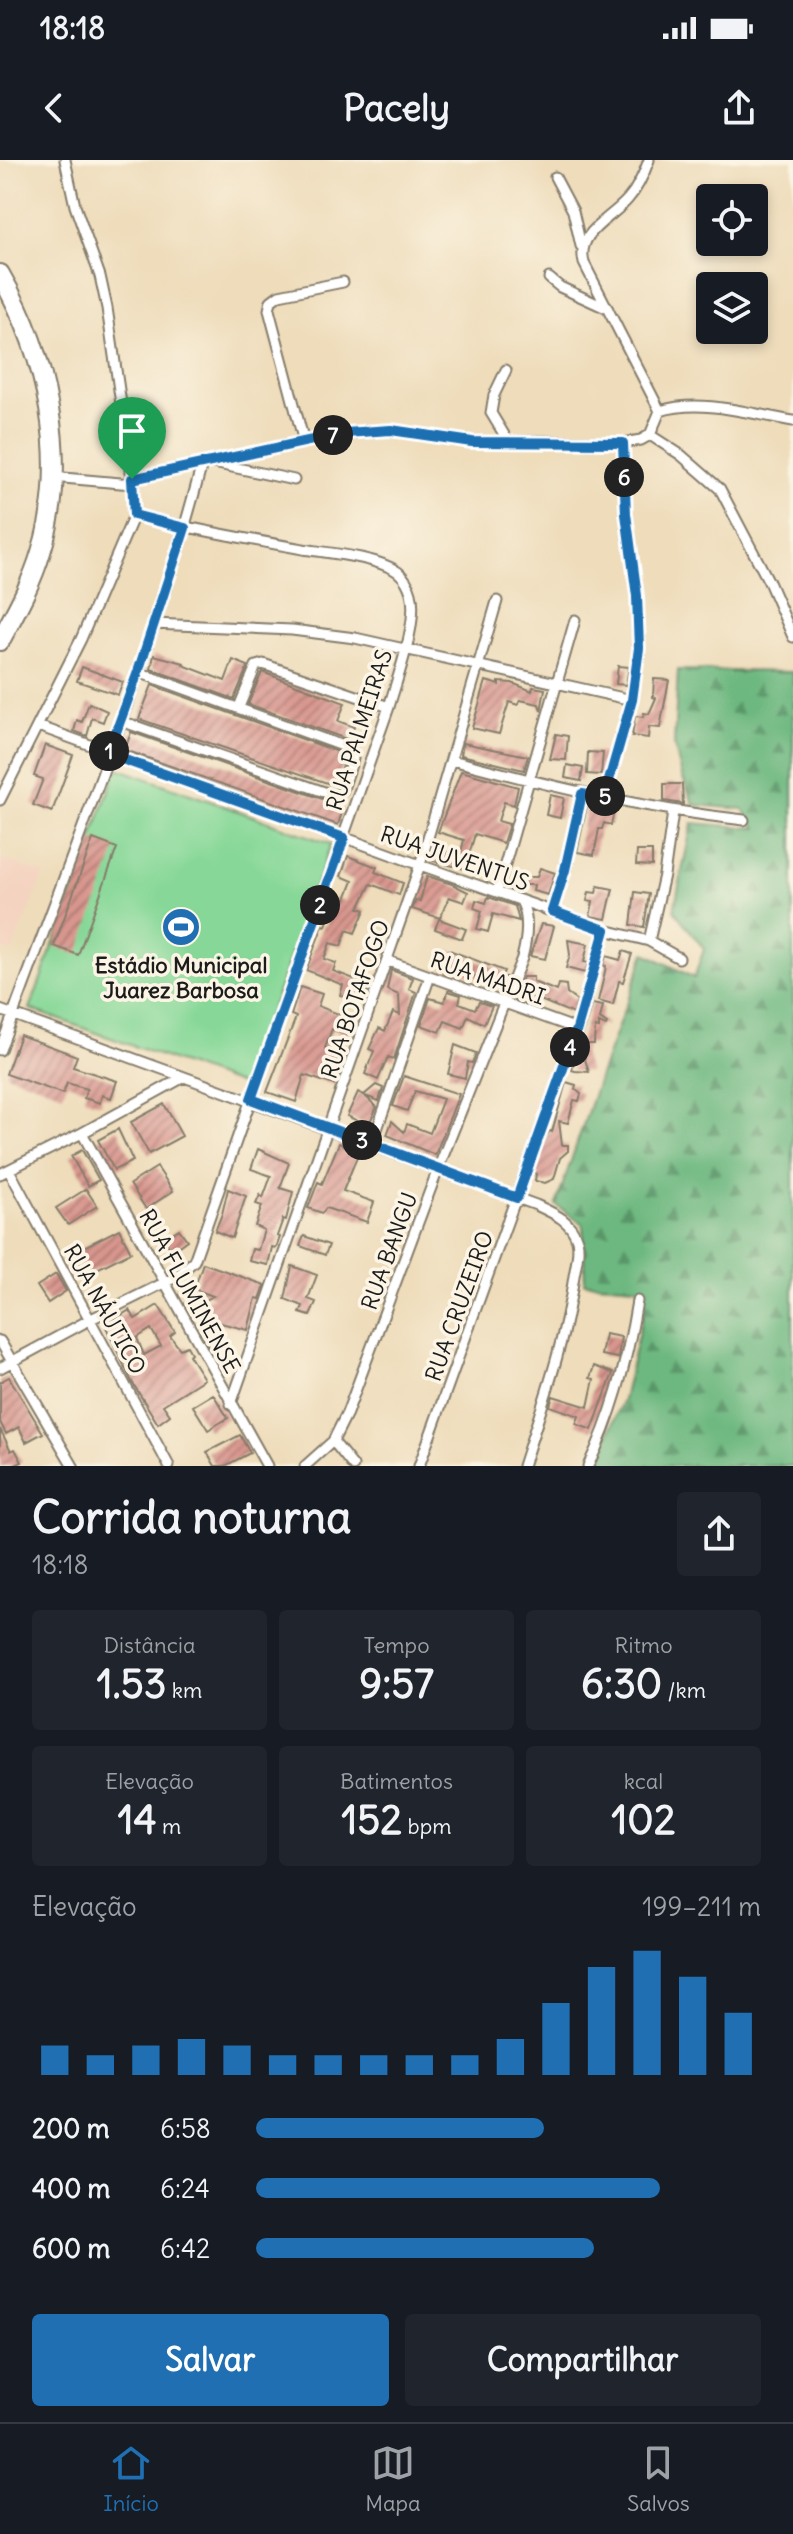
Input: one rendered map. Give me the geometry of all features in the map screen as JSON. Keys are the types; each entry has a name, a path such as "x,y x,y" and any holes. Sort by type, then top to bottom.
{"highway":[{"path":"0,274 28,330 41,371 52,431 47,529 41,553 0,641"}],"street":[{"path":"0,800 81,639 134,515 107,308 100,276 75,206 65,160"},
{"path":"582,250 586,238 594,229 631,197 649,160"},
{"path":"52,477 132,482 345,433 391,430 472,442 623,443 650,435 660,411 584,263 573,211 555,177"},
{"path":"549,278 560,287 608,309"},
{"path":"304,442 269,310 271,301 279,295 343,282"},
{"path":"506,370 494,395 491,413 508,441"},
{"path":"660,411 693,405 793,421"},
{"path":"650,435 681,455 720,489 756,555 793,637"},
{"path":"604,798 632,700 639,648 637,596 626,522 623,443"},
{"path":"206,463 294,480"},
{"path":"0,1050 121,721 206,463"},
{"name":"RUA PALMEIRAS","path":"0,1368 187,1270 201,1247 389,707 411,622 412,596 409,586 398,572 382,565 185,528 134,515"},
{"name":"RUA BOTAFOGO","path":"231,1404 420,865 497,601"},
{"path":"497,892 575,620"},
{"path":"153,624 292,630 355,638 632,700"},
{"path":"239,707 256,666 263,664 389,707"},
{"path":"121,721 330,794 342,792 353,759 351,749 138,672"},
{"name":"RUA JUVENTUS","path":"38,726 108,754 521,901 605,930 649,941 679,958"},
{"path":"452,760 582,794 673,812 744,820"},
{"path":"552,911 565,870 582,794"},
{"path":"649,941 664,875 673,812"},
{"name":"RUA BANGU","path":"305,1466 333,1441 347,1413 526,943 527,917 521,901"},
{"name":"RUA CRUZEIRO","path":"419,1466 577,1029 605,930"},
{"name":"RUA MADRI","path":"388,961 577,1029"},
{"path":"372,1144 430,976"},
{"path":"0,1010 182,1078 330,1128 559,1216 577,1238 578,1250 564,1336 523,1466"},
{"path":"4,1172 182,1078"},
{"name":"RUA FLUMINENSE","path":"82,1133 267,1466"},
{"name":"RUA NÁUTICO","path":"4,1172 91,1319 169,1466"},
{"path":"588,1466 625,1362 637,1301"},
{"path":"0,1341 73,1466"},
{"path":"333,1441 353,1466"}],"shaded area":[{"path":"0,858 44,874 11,953 0,948"}],"green space":[{"path":"678,670 793,672 793,1466 594,1466 623,1400 645,1305 637,1287 585,1283 583,1224 556,1205 645,953 694,978 704,949 674,910 692,823 757,828 743,809 694,805 674,744"},
{"name":"Estádio Municipal Juarez Barbosa","path":"117,768 331,844 244,1086 30,1009"}],"building":[{"path":"154,655 184,663 225,681 233,660 248,666 234,699 151,669"},
{"path":"618,666 629,667 626,685 616,684"},
{"path":"82,667 123,682 118,695 77,681"},
{"path":"262,672 345,703 338,721 354,727 349,740 248,704"},
{"path":"654,679 669,680 660,728 649,727 648,738 632,736 635,716 649,714 656,698 653,697"},
{"path":"486,681 499,685 499,682 512,683 532,691 533,687 545,689 541,711 539,704 520,700 518,705 509,702 499,734 472,728"},
{"path":"152,685 344,754 336,786 139,719"},
{"path":"89,703 107,711 103,722 92,718 87,736 74,731 77,720 82,722"},
{"path":"131,732 331,802 330,806 343,809 338,825 125,750"},
{"path":"556,734 568,736 566,760 550,759"},
{"path":"463,743 528,756 524,770 461,755"},
{"path":"45,745 73,755 52,812 33,805 43,779 34,776"},
{"path":"588,752 603,753 601,775 587,774"},
{"path":"567,765 583,768 581,781 565,778"},
{"path":"461,771 518,787 514,805 504,802 498,821 509,824 503,843 475,834 465,869 430,860 433,848 460,856 464,840 438,832"},
{"path":"664,784 682,784 683,804 664,801"},
{"path":"550,795 564,798 560,818 546,815"},
{"path":"588,801 615,807 611,825 604,823 599,829 594,855 577,852"},
{"path":"93,839 117,848 78,955 54,946"},
{"path":"637,851 652,851 652,866 636,865"},
{"path":"348,856 377,867 375,872 403,883 399,895 371,884 359,908 365,910 355,933 347,930 341,946 330,943 324,959 336,963 333,971 370,985 362,1004 340,995 343,985 306,970 335,898 345,901 353,881 341,876"},
{"path":"540,868 555,873 548,895 533,891 534,885 524,885 524,877 537,877"},
{"path":"427,876 468,892 464,902 449,897 440,918 412,909 416,900 420,901"},
{"path":"598,886 613,889 606,919 590,916 593,902 587,901 589,892 596,893"},
{"path":"635,892 649,894 644,927 631,925"},
{"path":"488,897 515,906 519,921 493,914 488,932 477,929 482,911 474,908 476,900 486,903"},
{"path":"439,919 466,929 462,939 435,929"},
{"path":"541,924 554,926 545,959 530,956"},
{"path":"568,940 588,944 585,973 566,968 570,955"},
{"path":"449,950 504,971 501,977 506,977 503,987 442,967"},
{"path":"623,951 632,954 623,982 619,981 613,1005 598,1001 606,956 620,960"},
{"path":"391,970 413,978 409,989 416,992 394,1059 388,1057 378,1080 365,1074 374,1051 369,1049 379,1028 385,1031 393,1012 400,1015 399,995 387,990"},
{"path":"523,977 533,977 533,982 557,991 559,984 566,985 567,994 577,1001 574,1014 528,995 527,999 515,995"},
{"path":"300,987 322,994 318,1006 341,1015 340,1019 353,1024 349,1035 332,1029 325,1048 340,1053 334,1069 338,1071 334,1085 304,1075 296,1102 267,1092 296,1017 291,1015"},
{"path":"448,991 461,995 459,1003 475,1009 479,1002 492,1006 484,1024 468,1016 463,1028 445,1021 440,1032 421,1025 430,998 444,1002"},
{"path":"592,1004 603,1006 600,1019 607,1024 599,1023 599,1028 595,1027 594,1044 587,1044 583,1053 589,1072 575,1071 572,1070 574,1060"},
{"path":"20,1035 77,1056 73,1067 117,1081 111,1098 102,1095 100,1103 84,1098 87,1089 67,1083 63,1094 6,1074"},
{"path":"455,1045 476,1053 472,1063 468,1062 465,1078 448,1074"},
{"path":"404,1076 459,1094 435,1155 387,1135 392,1121 404,1132 407,1124 430,1133 443,1099 415,1091 407,1111 393,1106"},
{"path":"566,1082 576,1085 575,1089 581,1094 579,1101 574,1100 568,1123 559,1121 562,1145 568,1145 568,1151 560,1158 554,1179 545,1183 535,1181 536,1174 533,1172 546,1136 552,1132"},
{"path":"376,1085 383,1088 379,1101 365,1096 377,1107 368,1126 347,1116 358,1092 364,1095"},
{"path":"164,1104 182,1136 149,1154 131,1122"},
{"path":"118,1129 133,1161 114,1170 98,1140"},
{"path":"339,1143 359,1152 343,1191 374,1202 367,1222 326,1208 322,1213 308,1208"},
{"path":"258,1149 289,1163 280,1188 293,1192 286,1220 283,1219 277,1236 280,1237 276,1248 272,1247 268,1265 249,1261 252,1249 258,1250 264,1230 255,1226 262,1206 256,1204 260,1195 263,1198 271,1176 251,1169"},
{"path":"82,1150 99,1180 88,1186 71,1156"},
{"path":"157,1167 173,1191 146,1209 130,1184"},
{"path":"86,1189 97,1206 68,1225 56,1208"},
{"path":"228,1189 246,1196 232,1238 215,1231"},
{"path":"119,1229 131,1252 85,1275 74,1252"},
{"path":"179,1229 187,1240 172,1251 164,1239"},
{"path":"304,1236 329,1245 325,1255 300,1246"},
{"path":"203,1263 265,1285 260,1299 256,1298 248,1330 197,1317 192,1308 213,1296 194,1289"},
{"path":"292,1266 317,1275 308,1299 316,1302 310,1316 300,1313 303,1306 285,1299"},
{"path":"56,1274 66,1291 48,1303 37,1286"},
{"path":"158,1305 175,1332 170,1336 180,1349 187,1346 204,1379 163,1405 170,1415 158,1424 132,1382 105,1325 130,1310 135,1319","holes":["151,1329 161,1346 144,1355 137,1338"]},
{"path":"213,1328 220,1342 210,1349 201,1331"},
{"path":"605,1334 621,1337 618,1358 601,1355"},
{"path":"594,1366 613,1373 592,1430 576,1424 579,1416 550,1406 553,1396 588,1407"},
{"path":"9,1377 43,1433 26,1442 19,1427 6,1434 0,1422 0,1382"},
{"path":"213,1394 228,1418 208,1430 193,1406"},
{"path":"0,1429 11,1451 15,1449 22,1462 0,1466"},
{"path":"240,1435 250,1453 225,1466 215,1466 207,1452"}],"place":[{"name":"Estádio Municipal Juarez Barbosa","path":"181,927"}],"route":[{"path":"391,430 472,442 623,443 626,522 637,596 639,648 634,689 604,798 582,794 565,870 552,911 605,930 577,1029 517,1198 251,1099 344,838 108,754 185,528 134,515 132,479 345,433 391,430"}]}
